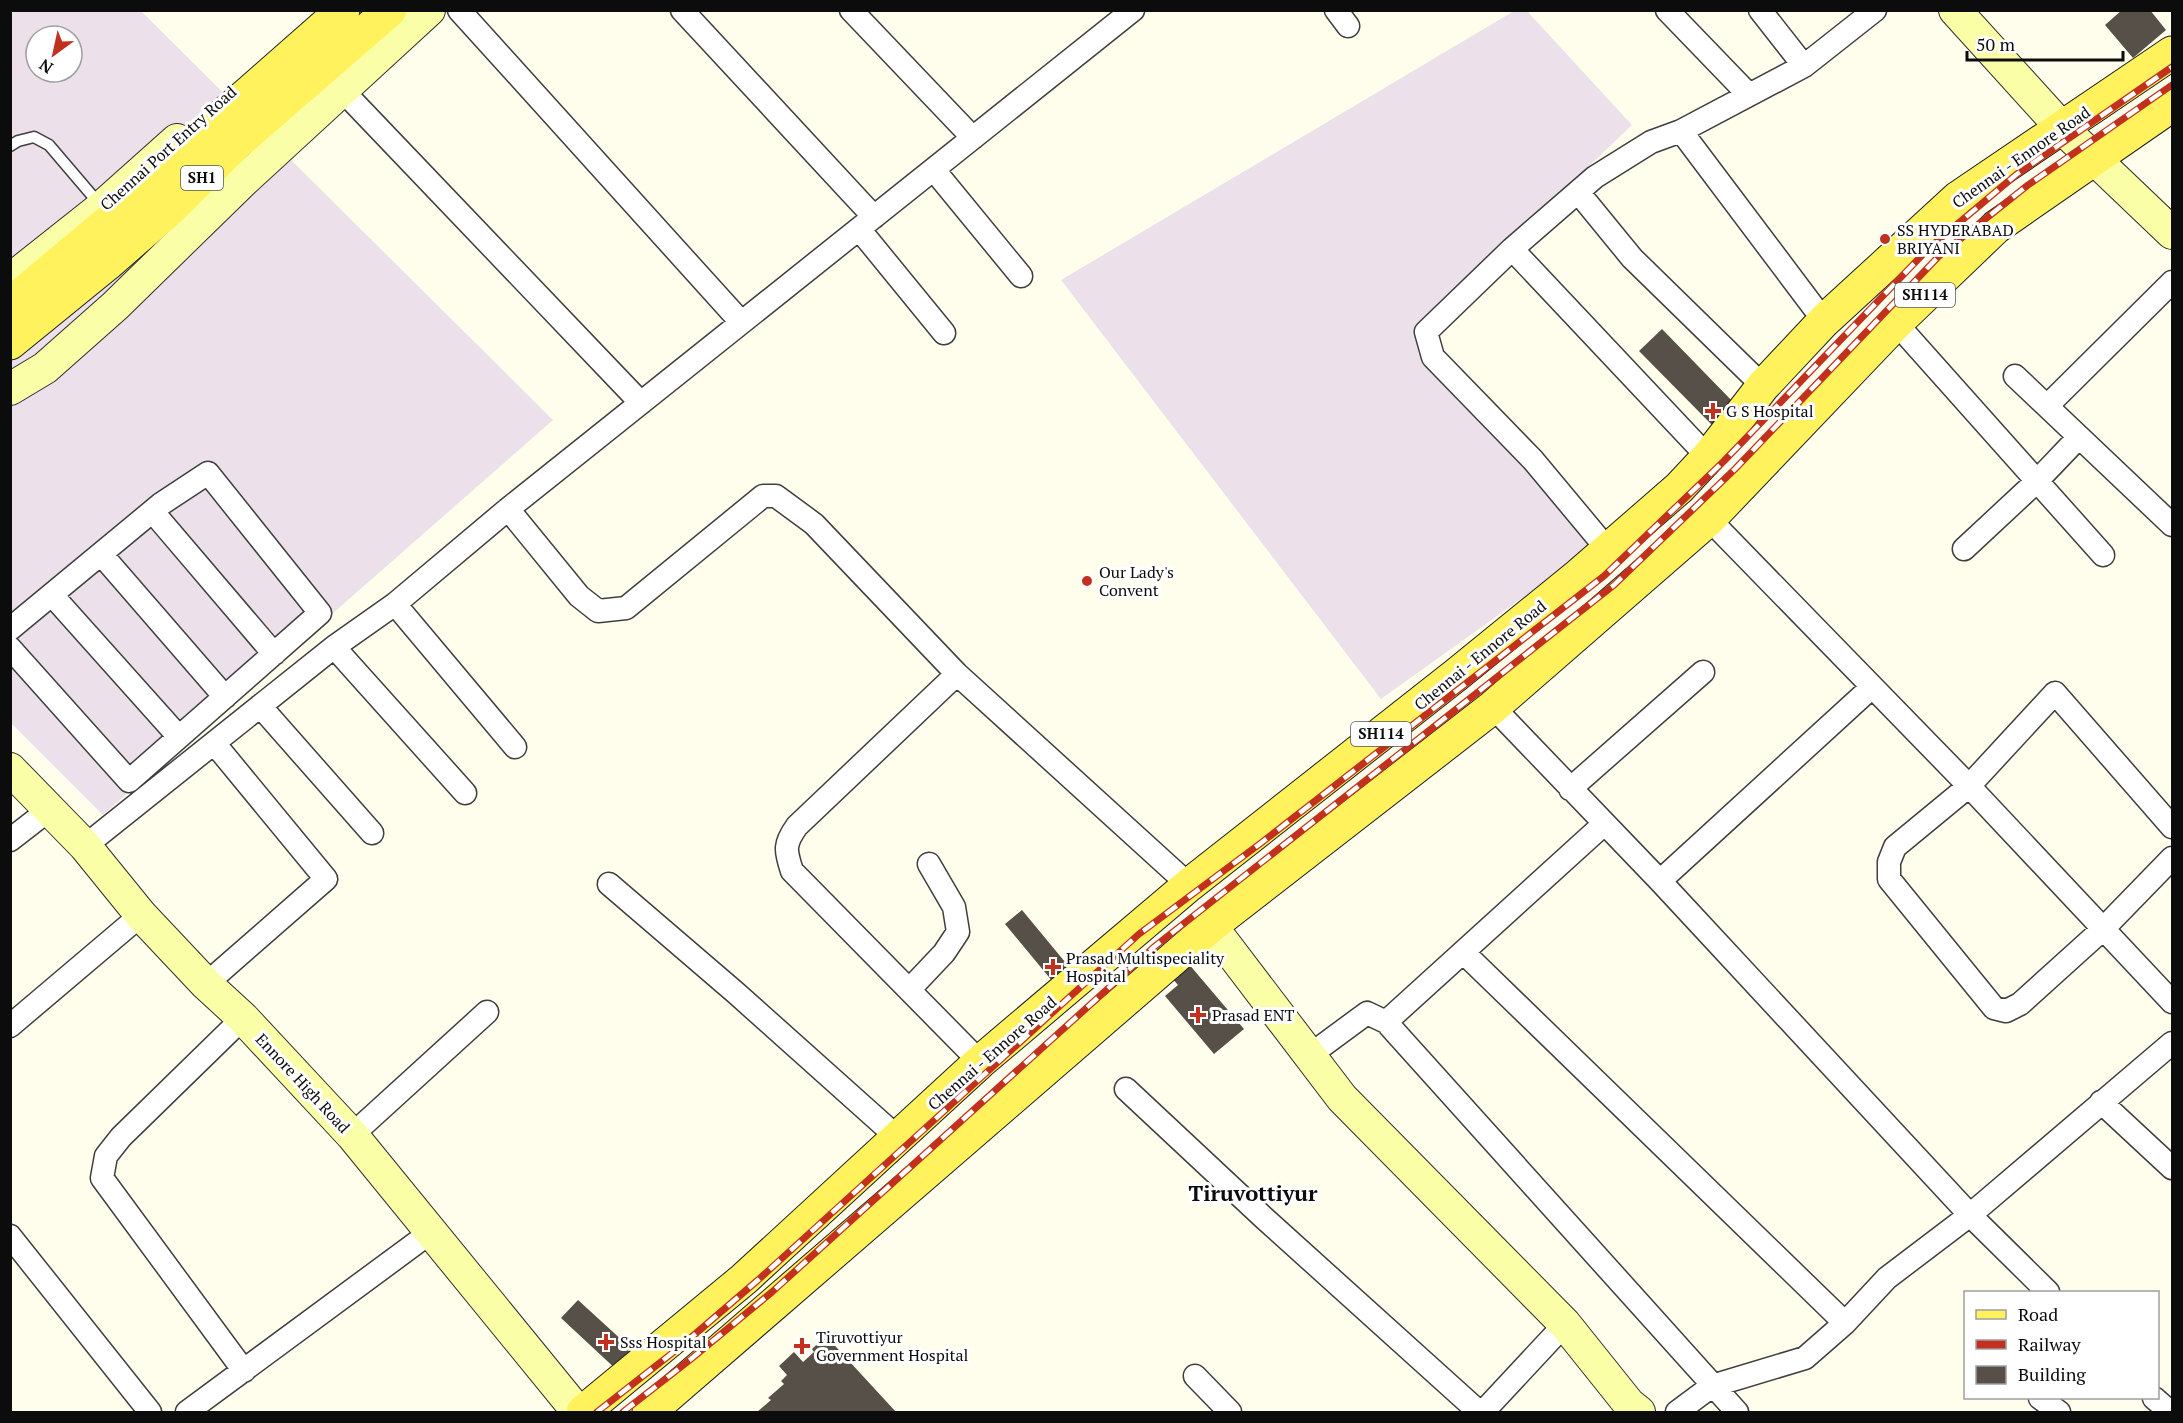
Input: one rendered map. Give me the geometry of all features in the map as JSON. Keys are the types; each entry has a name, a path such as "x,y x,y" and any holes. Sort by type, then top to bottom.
{"main road":[{"name":"SH1","path":"10,304 108,213 150,187 218,120 343,10"},
{"name":"SH1","path":"10,343 161,217 238,142 390,10"},
{"name":"Chennai - Ennore Road","path":"583,1413 744,1279 980,1062 1189,885 1456,675 1678,488 1708,457 1763,386 1824,321 1958,198 2172,53"},
{"name":"SH114","path":"649,1413 1210,926 1493,706 1708,519 1896,323 1996,227 2172,105"},
{"path":"1615,543 1651,569"}],"street":[{"name":"Chennai Port Entry Road","path":"10,280 108,213 322,10"},
{"path":"10,389 45,368 115,306 242,182 429,10"},
{"path":"459,10 741,322"},
{"path":"682,10 866,223 944,333"},
{"path":"851,10 973,138"},
{"path":"85,846 334,647 395,604 508,509 1134,10"},
{"path":"1667,10 1749,95"},
{"path":"1760,10 1804,66"},
{"path":"1615,543 1433,357 1426,332 1512,249 1594,177 1652,142 1681,131 1804,66 1875,10"},
{"path":"1955,10 2062,128 2172,233"},
{"path":"342,90 641,403"},
{"path":"1681,131 1824,321"},
{"path":"934,170 1022,276"},
{"path":"1578,192 1632,258 1763,386"},
{"path":"1512,249 1708,457"},
{"path":"2047,406 2172,282"},
{"path":"1896,323 2103,555"},
{"path":"2015,376 2172,525"},
{"path":"1964,549 2037,482 2079,437"},
{"path":"10,629 153,512 208,473 320,613 129,781 10,648"},
{"path":"508,509 579,596 598,611 613,611 626,608 763,496 776,495 814,524 921,639 957,674 1189,885"},
{"path":"153,512 274,654"},
{"path":"1708,519 1969,786 2172,1002"},
{"path":"101,554 225,697"},
{"path":"52,595 179,737"},
{"path":"395,604 515,747"},
{"path":"334,647 465,793"},
{"path":"1570,789 1703,672"},
{"path":"957,674 797,826 787,840 787,855 792,871 980,1062"},
{"path":"1660,881 1872,687"},
{"path":"2172,827 2055,693 1969,786 1894,847 1888,862 1889,879 1994,1008 2006,1011 2020,1004 2103,929 2172,858"},
{"path":"260,706 372,833"},
{"path":"1493,706 1660,881 1970,1215 2046,1291"},
{"path":"206,984 326,879 214,743"},
{"name":"Ennore High Road","path":"10,769 85,846 141,915 206,984 243,1018 352,1135 578,1413"},
{"path":"10,840 50,809"},
{"path":"1386,1022 1604,824"},
{"path":"909,990 944,953 958,932 954,907 929,864"},
{"path":"609,884 736,993 897,1137"},
{"path":"10,1026 141,915"},
{"path":"1210,926 1342,1098 1565,1324 1630,1410"},
{"path":"1464,953 1845,1323"},
{"path":"352,1135 487,1012"},
{"path":"1310,1055 1367,1013 1386,1022 1737,1413"},
{"path":"243,1018 121,1137 106,1156 102,1178 244,1371"},
{"path":"1677,1413 1712,1386 1805,1358 1845,1323 1887,1278 1970,1215 2172,1043"},
{"path":"1126,1089 1264,1218 1480,1413 1565,1324"},
{"path":"2101,1102 2172,1168"},
{"path":"187,1413 431,1232"},
{"path":"10,1236 150,1413"},
{"path":"1195,1376 1230,1413"},
{"path":"2041,1399 2059,1413"},
{"path":"2155,1399 2169,1413"}],"lane":[{"path":"10,147 18,141 34,137 49,145 108,213"}],"shaded area":[{"path":"10,11 141,11 553,420 103,815 11,723"},
{"path":"1514,11 1527,11 1632,125 1414,333 1599,543 1381,699 1061,280"}],"building":[{"path":"2122,10 2150,10 2166,30 2133,58 2105,25"},
{"path":"1662,329 1736,405 1713,426 1639,351"},
{"path":"1022,910 1070,968 1053,982 1005,924"},
{"path":"1182,956 1244,1029 1214,1054 1165,996 1178,985 1165,970"},
{"path":"578,1300 636,1353 619,1372 561,1318"},
{"path":"826,1336 896,1412 757,1412 784,1384 781,1381 787,1375 779,1366 794,1352 803,1362 814,1352 812,1349"}],"railway":[{"path":"597,1412 680,1347 758,1280 1139,934 1261,843 1604,576 1724,461 1929,248 2017,174 2172,67"},
{"path":"623,1412 772,1292 1154,947 1614,585 1735,469 1939,256 2028,185 2172,85"}],"place":[{"name":"SS HYDERABAD BRIYANI","path":"1885,239"},
{"name":"G S Hospital","path":"1713,411"},
{"name":"Our Lady's Convent","path":"1087,581"},
{"name":"Prasad Multispeciality Hospital","path":"1053,967"},
{"name":"Prasad ENT","path":"1198,1015"},
{"name":"Sss Hospital","path":"606,1342"},
{"name":"Tiruvottiyur Government Hospital","path":"802,1346"}],"district":[{"name":"Tiruvottiyur","path":"1253,1193"}]}
